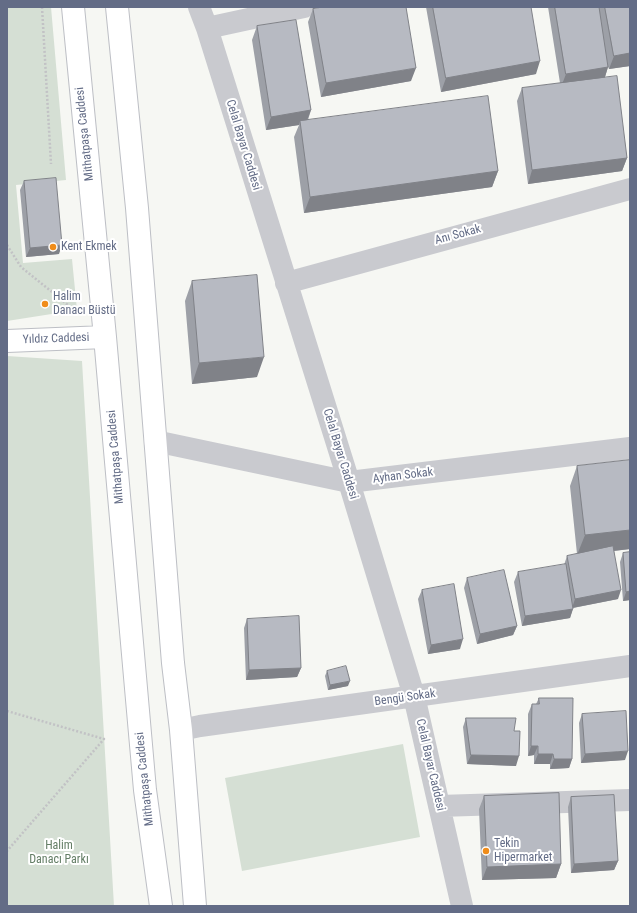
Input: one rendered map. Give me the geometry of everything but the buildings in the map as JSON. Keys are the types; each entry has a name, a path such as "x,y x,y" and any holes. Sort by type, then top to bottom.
{"street":[{"name":"Mithatpaşa Caddesi","path":"73,7 105,337 144,774 160,906"},
{"path":"117,7 137,208 173,663 181,730 194,906"},
{"name":"Celal Bayar Caddesi","path":"199,7 207,28 349,482 414,696 462,906"},
{"path":"207,28 304,7"},
{"name":"Anı Sokak","path":"286,282 630,188"},
{"name":"Yıldız Caddesi","path":"7,341 105,337"},
{"name":"Ayhan Sokak","path":"156,441 349,482 630,448"},
{"name":"Bengü Sokak","path":"181,730 200,726 630,666"},
{"path":"439,806 630,800"}],"path":[{"path":"42,7 51,164"},
{"path":"7,245 21,267 68,305 69,312 74,315"},
{"path":"7,711 104,739 7,850"}],"green space":[{"path":"7,7 51,7 66,180 16,185 23,263 72,259 77,310 7,321"},
{"name":"Halim Danacı Parkı","path":"7,356 82,361 114,906 7,906"},
{"path":"403,744 420,837 242,871 225,778"}],"place":[{"name":"Kent Ekmek","path":"53,247"},
{"name":"Halim Danacı Büstü","path":"45,304"},
{"name":"Tekin Hipermarket","path":"486,851"}]}
